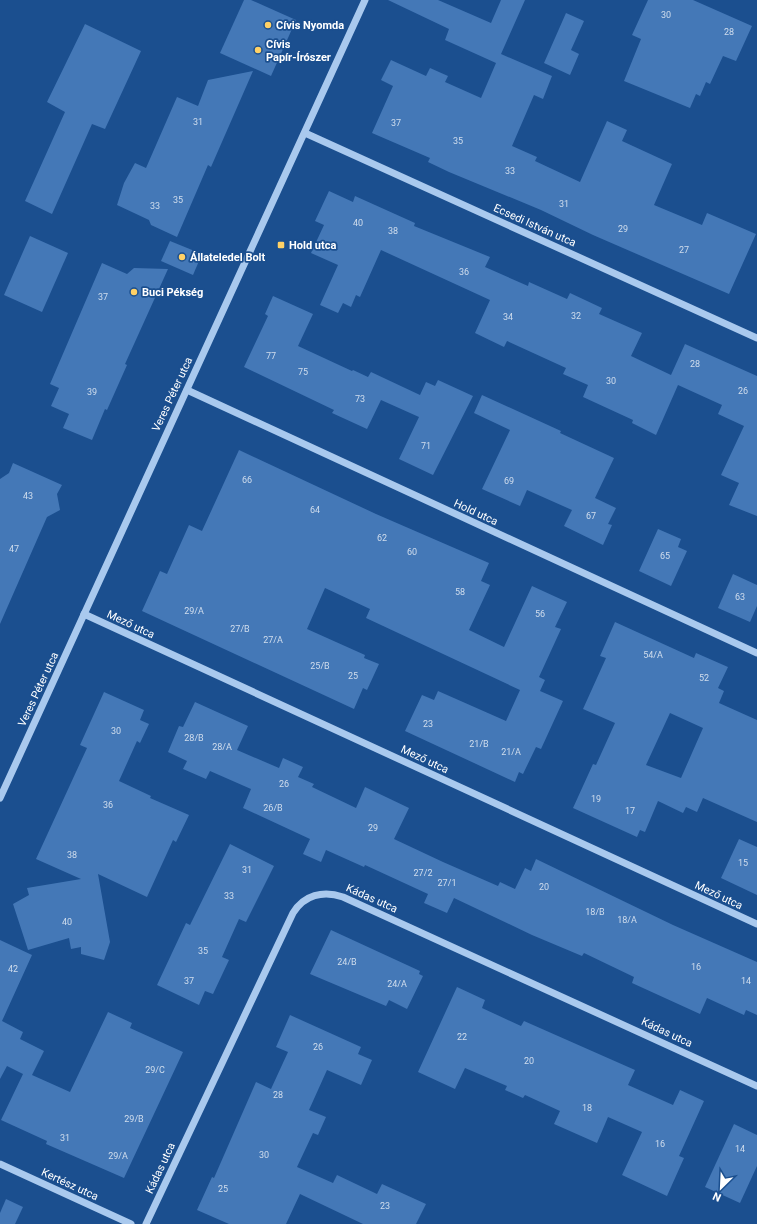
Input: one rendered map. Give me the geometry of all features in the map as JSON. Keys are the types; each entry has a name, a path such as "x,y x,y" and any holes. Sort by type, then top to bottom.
{"street":[{"name":"Veres Péter utca","path":"0,798 365,0"},
{"name":"Ecsedi István utca","path":"305,133 757,338"},
{"name":"Hold utca","path":"187,390 757,653"},
{"name":"Mező utca","path":"84,614 757,924"},
{"name":"Kádas utca","path":"146,1224 293,913 304,900 318,894 326,893 343,897 757,1086"},
{"name":"Kertész utca","path":"0,1164 131,1224"}],"building":[{"path":"244,0 251,0 296,20 271,76 220,53"},
{"path":"388,0 438,0 491,23 501,0 525,0 501,54 552,76 543,99 534,95 512,146 537,157 535,161 580,182 607,121 627,130 622,141 672,164 654,205 702,225 707,213 756,234 729,294 593,235 541,210 449,172 428,162 430,158 372,133 393,86 381,80 391,60 426,76 430,68 448,76 445,82 481,98 496,63 445,40 449,29"},
{"path":"648,0 693,0 752,26 736,61 723,56 710,84 706,82 700,96 696,94 690,108 624,81 641,39 632,35"},
{"path":"566,13 584,21 571,50 579,54 570,75 544,63"},
{"path":"85,24 141,51 105,129 92,124 52,214 25,201 65,112 47,102"},
{"path":"253,71 211,167 208,165 177,237 151,225 149,220 117,205 124,183 135,163 146,168 177,97 198,106 208,80"},
{"path":"329,191 353,202 355,196 415,223 414,226 490,257 485,267 528,286 529,282 567,299 570,293 602,308 599,314 642,333 631,356 671,375 685,344 757,376 757,516 729,505 739,483 721,475 744,426 718,414 722,405 678,385 656,435 632,423 633,420 583,397 588,385 563,374 566,368 507,341 504,347 475,333 490,300 381,250 360,297 356,295 351,307 343,303 338,313 320,305 338,265 311,253 324,225 315,221"},
{"path":"30,236 68,253 42,312 4,295"},
{"path":"170,241 202,254 193,275 161,261"},
{"path":"102,263 127,274 134,268 168,269 125,364 127,365 107,410 105,409 92,440 63,428 69,414 51,406 59,388 50,384"},
{"path":"273,296 313,314 298,346 368,377 371,372 420,395 426,382 435,386 438,380 473,396 433,475 399,459 419,417 381,400 367,429 332,413 334,410 244,367 268,316 265,314"},
{"path":"482,395 561,431 560,433 614,458 595,498 616,508 608,524 612,525 603,545 564,526 572,510 527,490 520,506 482,489 510,430 474,413"},
{"path":"239,450 376,514 489,563 481,581 490,585 469,630 504,647 532,586 567,602 555,627 561,629 539,677 545,680 540,691 563,701 541,749 536,747 523,774 519,772 515,782 405,731 422,695 434,700 438,691 506,721 520,690 366,618 370,609 325,588 307,629 365,655 364,658 379,664 367,690 363,688 354,709 142,611 160,571 167,574 189,525 202,531"},
{"path":"13,463 62,485 57,494 60,510 47,517 0,624 0,479 9,473"},
{"path":"658,529 681,539 678,547 687,551 671,586 639,571"},
{"path":"733,574 757,585 757,606 750,622 718,608"},
{"path":"615,622 694,658 696,653 728,667 718,688 724,691 719,703 757,720 757,822 703,798 697,812 686,807 683,813 658,801 645,832 640,830 637,837 573,808 593,764 596,765 615,723 583,709 606,658 600,656","holes":["670,713 703,728 681,778 646,765"]},
{"path":"104,692 144,710 140,720 149,724 140,743 137,741 119,781 151,796 150,798 189,815 176,842 173,840 147,897 98,874 110,942 104,960 81,954 81,947 71,949 69,938 28,950 13,904 29,895 27,888 81,879 36,859 87,748 80,745"},
{"path":"195,702 248,726 237,750 279,768 283,758 303,767 298,777 314,784 312,787 356,808 365,787 409,808 394,839 443,862 498,886 500,882 515,889 525,868 531,871 536,859 673,925 757,962 757,1015 746,1010 744,1015 707,998 700,1014 632,983 634,977 584,953 582,956 532,935 454,898 447,913 424,903 428,894 365,865 364,867 326,850 321,862 303,854 310,839 243,808 251,789 210,771 206,779 183,769 187,761 168,752 179,726 183,727"},
{"path":"739,839 757,847 757,895 721,878"},
{"path":"230,844 274,866 246,922 239,919 222,957 229,960 213,994 205,991 199,1005 157,985 186,923 190,925"},
{"path":"331,930 420,971 419,974 423,976 407,1009 389,1000 386,1006 310,974"},
{"path":"0,940 32,955 2,1021 23,1032 20,1039 44,1051 32,1075 70,1092 108,1012 132,1023 130,1028 183,1052 124,1178 46,1144 47,1141 1,1120 23,1074 7,1066 0,1079"},
{"path":"457,987 485,1000 482,1008 521,1026 524,1021 635,1070 628,1085 673,1105 680,1090 704,1101 679,1156 684,1158 667,1196 622,1175 642,1132 608,1117 597,1143 554,1124 560,1111 525,1095 523,1098 505,1090 507,1086 465,1068 455,1089 418,1072"},
{"path":"290,1015 361,1047 358,1054 372,1060 361,1085 327,1070 309,1110 326,1117 318,1135 313,1133 297,1167 333,1183 337,1175 377,1194 382,1184 426,1204 416,1224 363,1224 300,1194 286,1224 229,1224 197,1210 212,1177 214,1178 256,1082 271,1089 288,1052 276,1047"},
{"path":"734,1124 757,1135 757,1166 740,1203 705,1187"},
{"path":"6,1199 23,1207 15,1224 0,1224 0,1213"}],"place":[{"name":"Cívis Nyomda","path":"268,25"},
{"name":"Cívis Papír-Írószer","path":"258,50"},
{"name":"Hold utca","path":"281,245"},
{"name":"Állateledel Bolt","path":"182,257"},
{"name":"Buci Pékség","path":"134,292"}]}
